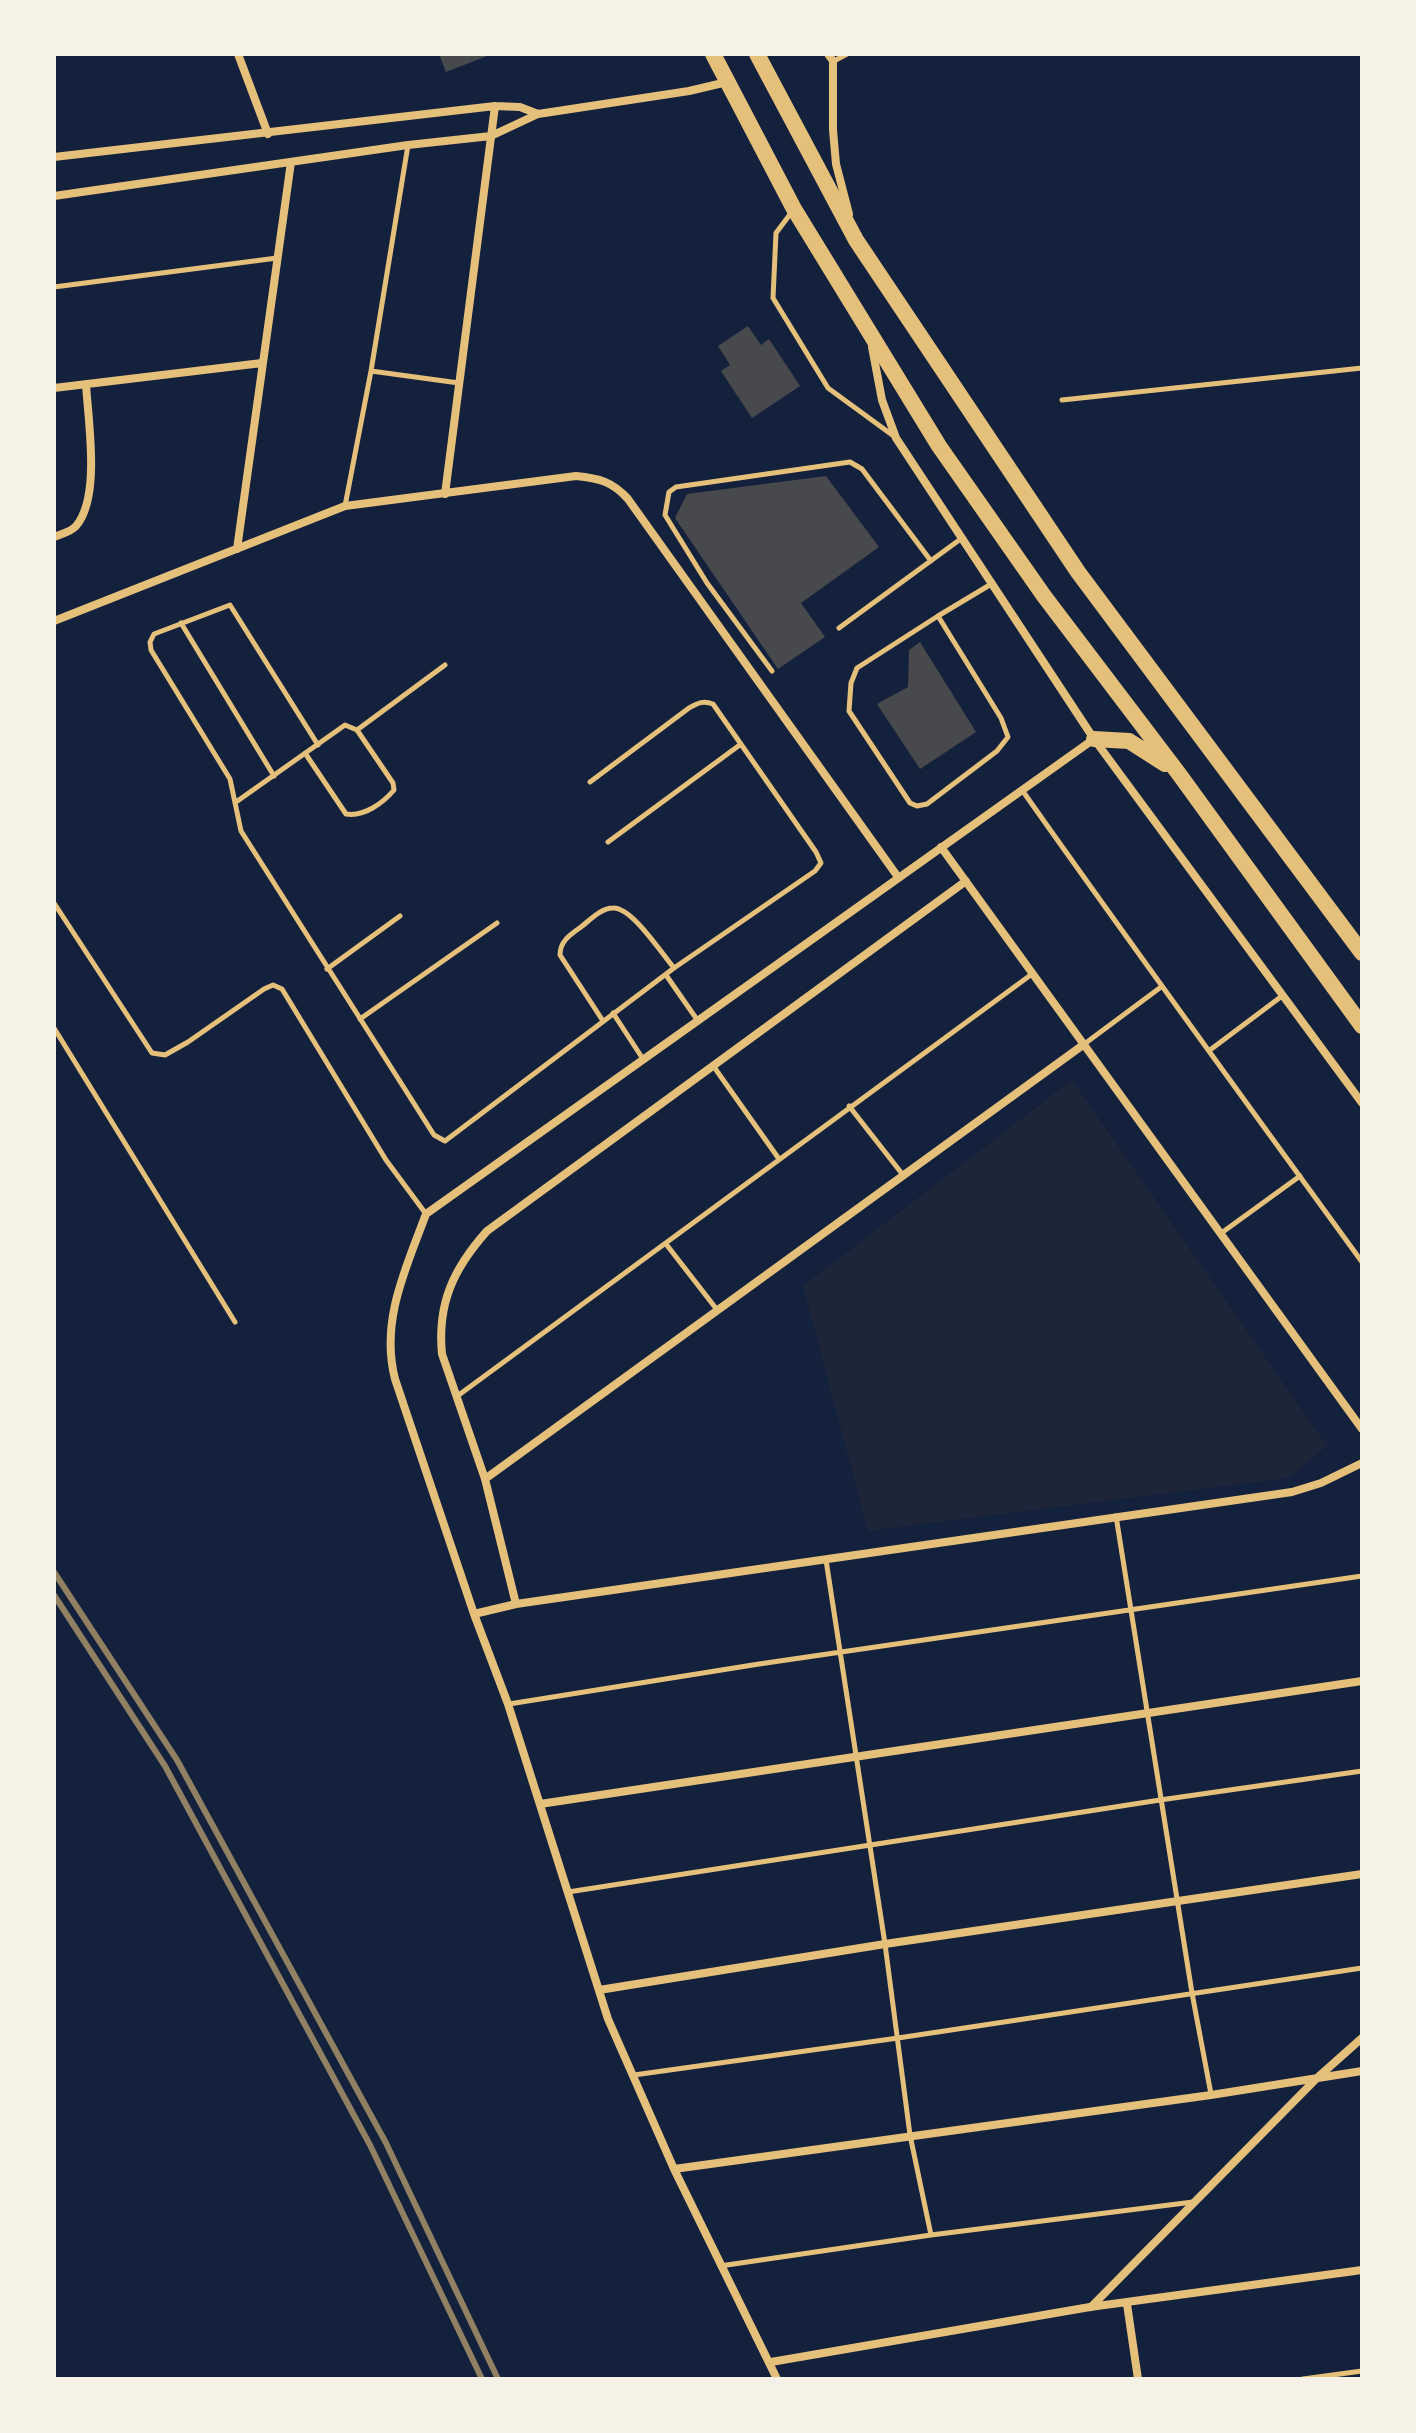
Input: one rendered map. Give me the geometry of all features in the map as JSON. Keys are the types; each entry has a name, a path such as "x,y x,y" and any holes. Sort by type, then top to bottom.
{"highway":[{"path":"713,54 794,209 939,446 1035,583 1179,774 1362,1026"},
{"path":"757,54 856,240 1078,572 1362,953"},
{"path":"1094,739 1129,741 1179,774"}],"street":[{"path":"238,54 268,134"},
{"path":"831,58 836,164 856,240"},
{"path":"54,196 491,136 538,114 689,91 727,82"},
{"path":"445,494 495,106"},
{"path":"54,157 495,106 520,107 538,114"},
{"path":"237,549 291,162"},
{"path":"869,330 882,400 896,438 1094,739 1362,1103"},
{"path":"54,388 262,363"},
{"path":"54,537 74,529 84,515 89,494 91,468 86,384"},
{"path":"54,621 345,506 576,476 601,478 619,488 628,499 898,877"},
{"path":"777,2379 674,2169 608,2019 508,1704 474,1614 395,1379 388,1346 396,1296 426,1214 1094,739"},
{"path":"941,847 1362,1429"},
{"path":"516,1604 485,1479 442,1354 440,1333 450,1285 466,1254 487,1231 966,881"},
{"path":"485,1479 1083,1045"},
{"path":"474,1614 516,1604 1292,1492 1321,1483 1362,1463"},
{"path":"540,1804 1362,1681"},
{"path":"599,1990 885,1944 1362,1874"},
{"path":"1090,2307 1317,2078 1362,2038"},
{"path":"674,2169 1211,2095 1362,2071"},
{"path":"771,2362 1090,2307 1362,2270"},
{"path":"1127,2304 1138,2379"}],"lane":[{"path":"831,58 847,54"},
{"path":"345,506 371,371 408,145"},
{"path":"794,209 776,233 773,298 828,388 896,438"},
{"path":"54,287 277,258"},
{"path":"1062,400 1362,368"},
{"path":"371,371 459,383"},
{"path":"772,671 707,583 665,515 669,492 676,487 840,462 855,463 931,561"},
{"path":"839,628 963,537"},
{"path":"695,592 707,583"},
{"path":"938,616 1001,718 1008,737 997,751 927,804 917,806 910,803 849,711 848,699 857,668 938,616 993,583"},
{"path":"318,745 230,605 154,634 150,642 151,650 230,779 241,831 434,1135 445,1141 613,1013 815,871 821,863 713,704 701,702 590,782"},
{"path":"180,623 274,776"},
{"path":"357,730 445,665"},
{"path":"235,803 305,753 318,745 345,725 357,730 393,783 394,790 387,799 364,812 356,816 346,814 305,753"},
{"path":"608,842 741,744"},
{"path":"1022,790 1362,1262"},
{"path":"54,903 152,1053 165,1055 188,1042 264,989 273,985 282,989 386,1160 426,1214"},
{"path":"603,1021 560,955 562,944 601,912 615,907 625,911 674,968"},
{"path":"327,969 400,916"},
{"path":"360,1019 497,923"},
{"path":"456,1397 1032,974"},
{"path":"666,975 698,1021"},
{"path":"1083,1045 1161,987"},
{"path":"1210,1050 1283,995"},
{"path":"613,1013 643,1059"},
{"path":"54,1028 235,1322"},
{"path":"714,1067 779,1159"},
{"path":"849,1106 903,1175"},
{"path":"1220,1235 1300,1176"},
{"path":"666,1244 718,1311"},
{"path":"1116,1516 1160,1800 1211,2095"},
{"path":"826,1560 885,1944 910,2135 931,2235"},
{"path":"508,1704 1362,1576"},
{"path":"568,1892 1362,1771"},
{"path":"634,2075 1362,1968"},
{"path":"720,2266 931,2235 1194,2202"},
{"path":"1303,2379 1362,2371"}],"shaded area":[{"path":"1072,1080 1327,1446 1288,1478 868,1531 803,1286"}],"building":[{"path":"439,54 492,54 446,72"},
{"path":"748,326 761,345 769,339 800,386 752,418 721,371 730,365 718,346"},
{"path":"826,476 879,547 801,603 825,637 778,669 675,518 687,494"},
{"path":"920,642 976,732 920,769 877,704 908,687 909,650"}],"railway":[{"path":"54,1572 177,1760 386,2143 498,2379"},
{"path":"54,1595 165,1766 370,2145 482,2379"}]}
